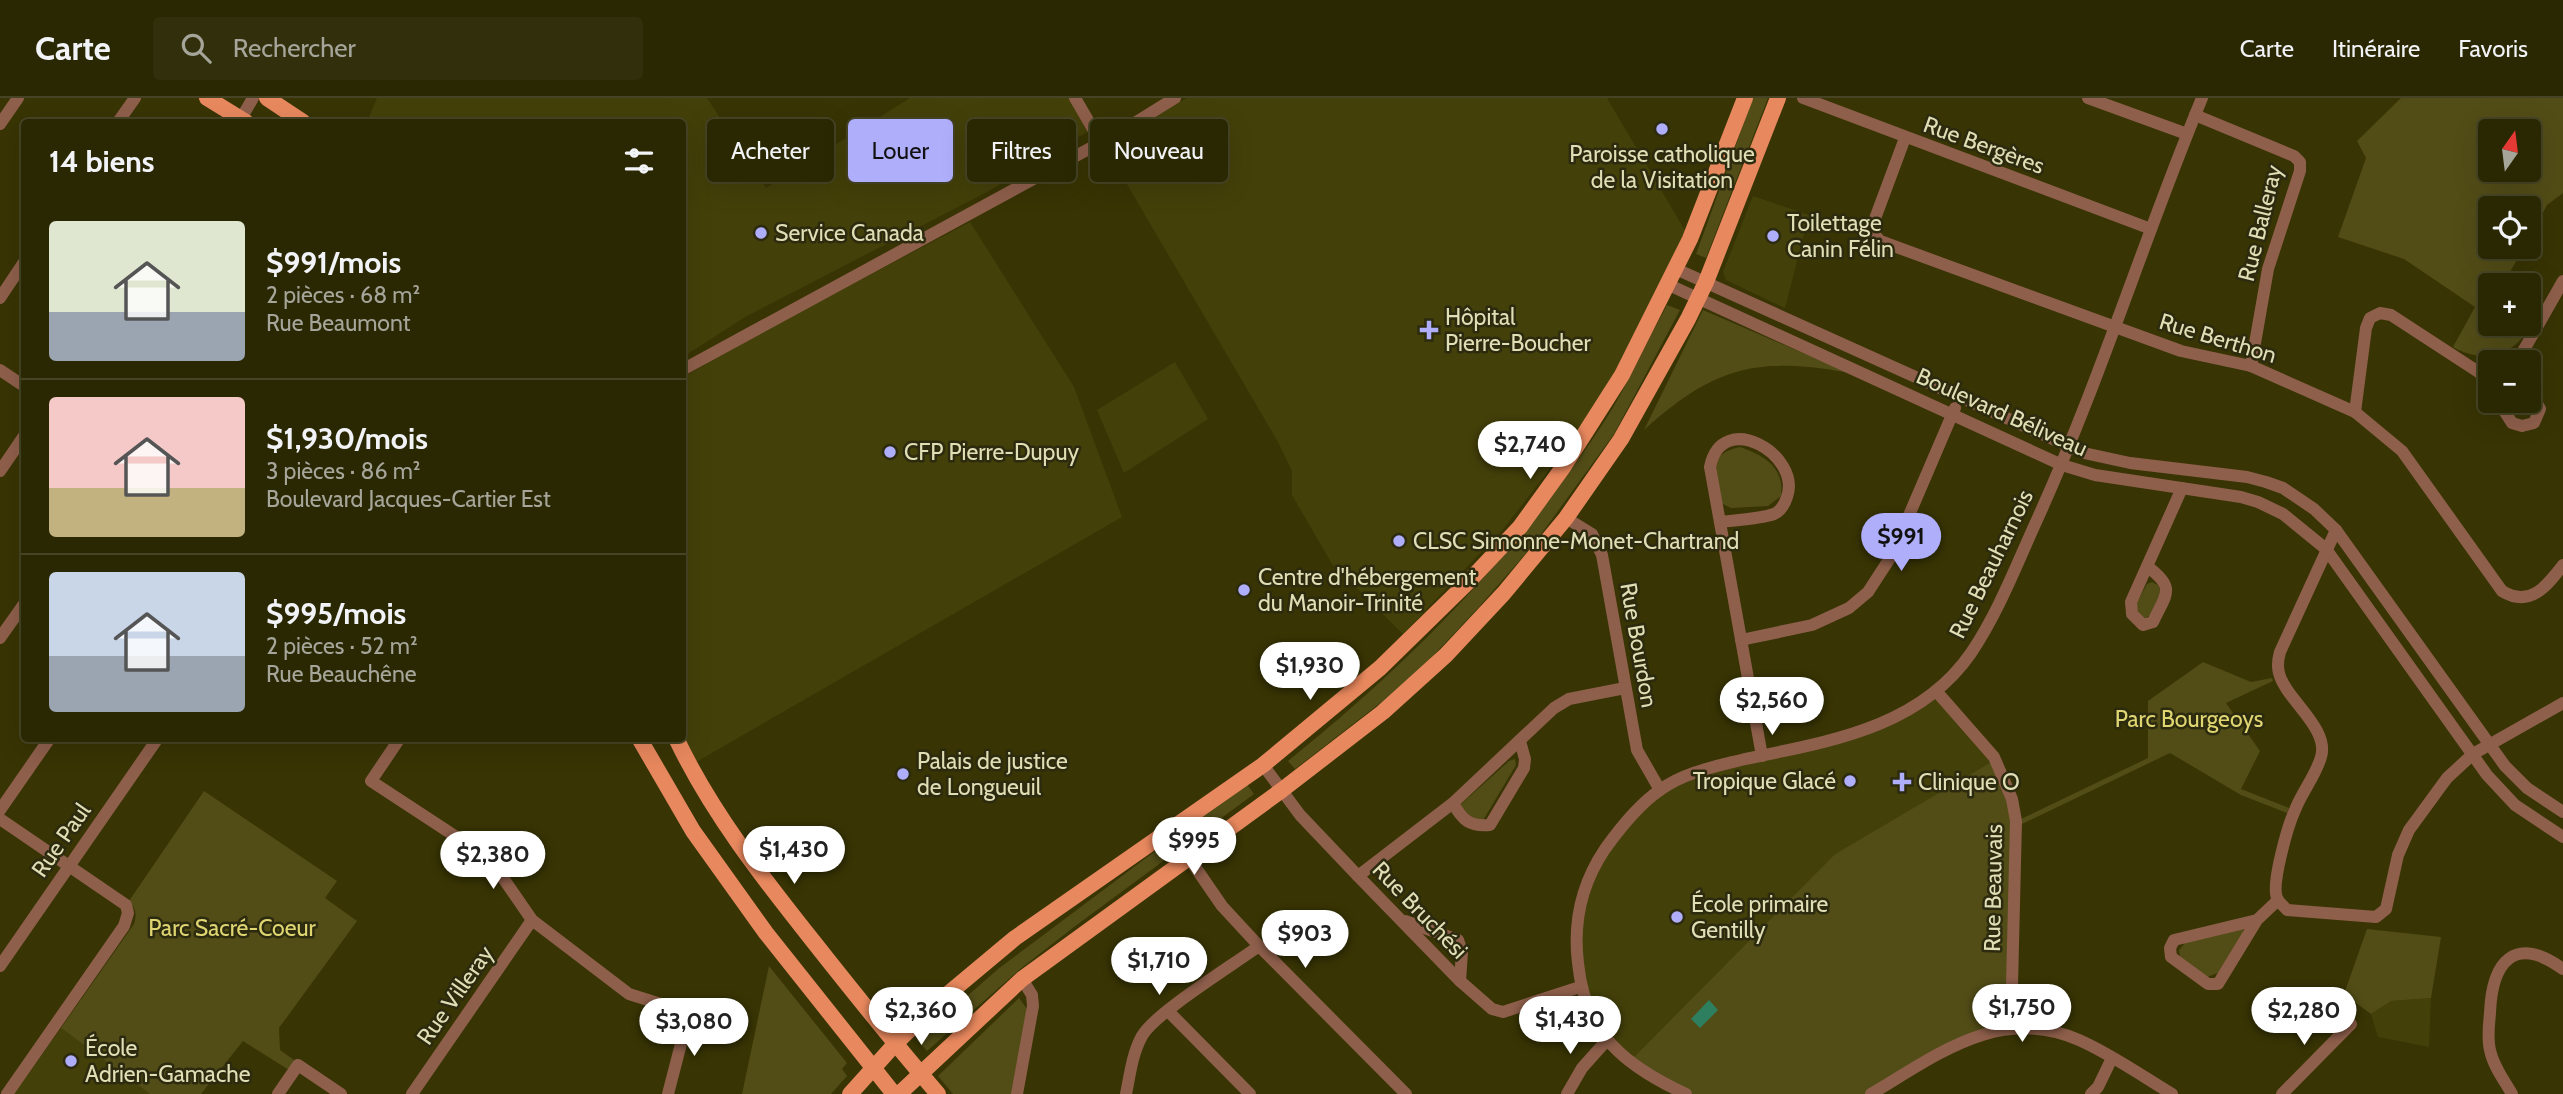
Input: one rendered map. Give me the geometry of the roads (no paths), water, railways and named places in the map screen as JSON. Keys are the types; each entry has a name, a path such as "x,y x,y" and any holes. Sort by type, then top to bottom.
{"main road":[{"path":"207,98 239,119"},
{"path":"267,98 298,119"},
{"path":"850,1094 936,1004 1015,938 1263,765 1380,668 1520,527 1564,466 1622,375 1669,285 1711,191 1745,98"},
{"path":"641,742 694,831 766,933 872,1069 897,1094 1022,979 1282,790 1383,712 1446,655 1504,593 1566,518 1621,439 1699,298 1777,98"},
{"path":"678,742 736,840 789,911 938,1094"}],"street":[{"path":"0,124 18,98"},
{"path":"120,119 135,98"},
{"path":"243,119 253,98"},
{"path":"1074,98 1090,124"},
{"path":"1138,119 1175,98"},
{"name":"Rue Bergères","path":"1803,98 2151,229"},
{"path":"2088,98 2187,134"},
{"name":"Rue Beauharnois","path":"1686,1094 1640,1071 1607,1040 1590,1014 1580,987 1577,930 1580,902 1592,868 1615,835 1660,790 1709,768 1818,745 1874,728 1937,692 1969,656 1994,616 2070,446 2202,98"},
{"name":"Rue Balleray","path":"2195,116 2294,156 2300,162 2300,171 2268,269 2251,366"},
{"name":"Rue Berthon","path":"1905,138 1873,223 1874,234 1880,241 2181,351 2251,366 2355,412 2402,451 2502,591 2513,597 2522,599 2532,596 2563,565"},
{"path":"686,368 1090,146"},
{"path":"0,298 21,266"},
{"name":"Boulevard Béliveau","path":"1676,269 2084,453 2130,463 2247,477 2283,488 2314,509 2336,530 2505,766 2527,789 2563,812"},
{"path":"2524,350 2563,281"},
{"name":"Boulevard Béliveau","path":"1669,285 2062,465 2095,475 2258,502 2283,514 2326,549 2487,775 2515,805 2563,837"},
{"path":"2355,412 2366,328 2370,318 2380,313 2391,315 2478,369"},
{"path":"0,370 21,384"},
{"path":"1741,640 1812,625 1849,608 1868,592 1892,555 1960,397"},
{"path":"2506,413 2512,423 2522,426 2534,423 2538,413"},
{"path":"1720,522 1775,513 1784,505 1790,484 1788,472 1761,444 1737,438 1717,448 1710,467 1762,755"},
{"path":"0,471 21,440"},
{"path":"2147,566 2182,488"},
{"name":"Rue Bourdon","path":"1566,518 1592,534 1602,555 1637,750 1660,790"},
{"path":"2336,530 2278,661 2279,677 2316,731 2322,755 2294,810 2283,846 2275,892 2277,901 2287,910 2376,917 2386,909 2399,855 2409,830 2447,778 2473,754 2563,703"},
{"path":"0,638 21,608"},
{"path":"1358,876 1453,803 1554,708 1569,699 1625,688"},
{"name":"Rue Beauvais","path":"1937,692 1994,757 2011,799 2016,821 2011,1027"},
{"path":"1453,803 1461,818 1476,827 1490,825 1524,768 1525,759 1520,741"},
{"path":"0,810 47,742"},
{"name":"Rue Paul","path":"0,966 155,742"},
{"path":"397,742 372,781 491,859 532,919 629,994 689,1013 667,1094"},
{"name":"Rue Bruchési","path":"1263,765 1300,815 1460,981 1492,1009 1503,1012 1580,987"},
{"path":"0,819 126,905 128,913 124,926 7,1094"},
{"path":"1189,858 1222,906 1258,946 1406,1094"},
{"path":"2257,920 2174,940 2170,948 2171,957 2208,984 2218,984 2257,920 2277,901"},
{"name":"Rue Villeray","path":"412,1094 532,919"},
{"path":"1401,920 1458,940 1462,952 1460,981"},
{"path":"1126,1094 1134,1056 1143,1034 1168,1011 1258,946"},
{"path":"2512,1094 2490,1051 2491,988 2496,974 2502,964 2527,953 2548,958 2563,969"},
{"path":"1017,1094 1033,1006 1032,995 1022,979"},
{"path":"1168,1011 1250,1094"},
{"path":"2282,1094 2351,1024"},
{"path":"1871,1094 1957,1043 2011,1027 2036,1028 2064,1034 2112,1058 2172,1094"},
{"path":"1567,1094 1582,1068 1607,1040"},
{"path":"2091,1094 2098,1087 2112,1058"},
{"path":"278,1094 298,1065 341,1094"}],"place":[{"name":"Paroisse catholique de la Visitation","path":"1662,129"},
{"name":"Service Canada","path":"761,233"},
{"name":"Toilettage Canin Félin","path":"1773,236"},
{"name":"Hôpital Pierre-Boucher","path":"1429,330"},
{"name":"CFP Pierre-Dupuy","path":"890,452"},
{"name":"CLSC Simonne-Monet-Chartrand","path":"1399,541"},
{"name":"Centre d'hébergement du Manoir-Trinité","path":"1244,590"},
{"name":"Palais de justice de Longueuil","path":"903,774"},
{"name":"Tropique Glacé","path":"1850,781"},
{"name":"Clinique O","path":"1902,782"},
{"name":"École primaire Gentilly","path":"1677,917"},
{"name":"École Adrien-Gamache","path":"71,1061"}],"park label":[{"name":"Parc Bourgeoys","path":"2189,719"},
{"name":"Parc Sacré-Coeur","path":"232,928"}]}
